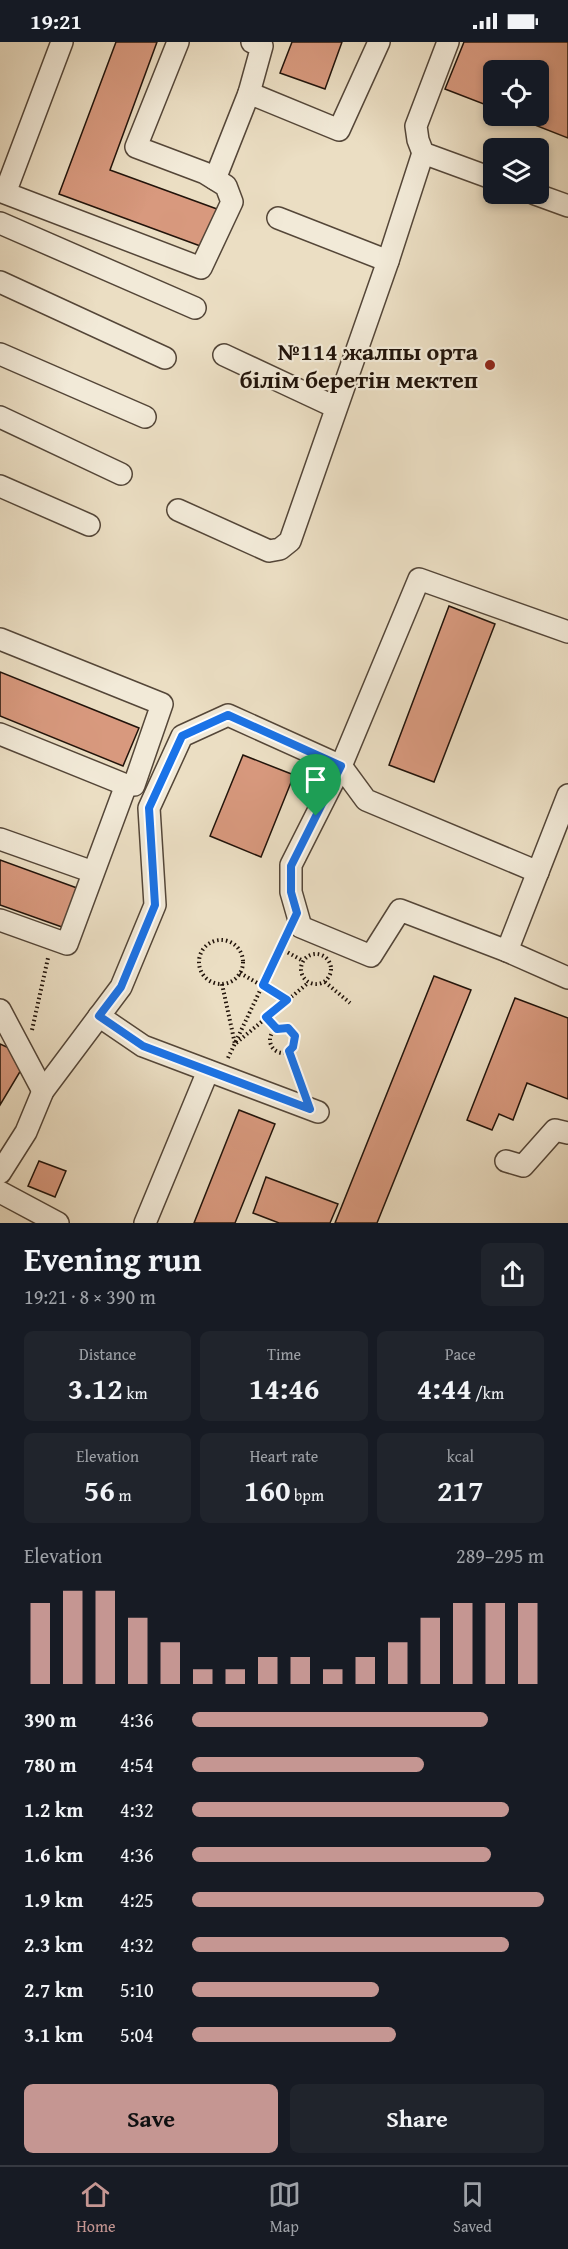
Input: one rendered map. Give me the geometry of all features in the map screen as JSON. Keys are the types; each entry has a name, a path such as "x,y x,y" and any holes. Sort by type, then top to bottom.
{"street":[{"path":"62,42 5,193 201,268 232,201 226,186 206,173 136,147 178,42"},
{"path":"249,93 339,130 379,42"},
{"path":"178,510 269,551 280,549 290,541 388,261 423,153 416,126 448,42"},
{"path":"215,179 249,93 259,43"},
{"path":"423,153 483,174"},
{"path":"549,199 568,206"},
{"path":"278,218 388,261"},
{"path":"0,223 195,308"},
{"path":"0,282 165,358"},
{"path":"0,354 145,417"},
{"path":"224,355 335,407"},
{"path":"0,417 121,474"},
{"path":"0,486 89,525"},
{"path":"568,632 419,579 341,766 291,866 291,892 301,927 371,956 400,910 507,951 568,978"},
{"path":"0,639 162,704 134,785 126,785 0,734"},
{"path":"0,1173 26,1132 43,1091 121,987 155,905 149,808 182,736 228,715 341,766 366,800 538,872"},
{"path":"0,920 67,944 126,785"},
{"path":"507,951 568,795"},
{"path":"0,839 93,872"},
{"path":"0,1010 43,1091"},
{"path":"99,1016 143,1046 314,1111"},
{"path":"145,1223 214,1073"},
{"path":"506,1161 523,1166 555,1130 568,1133"},
{"path":"0,1192 58,1223"}],"path":[{"path":"214,1073 235,1044 297,913"},
{"path":"25,1060 52,938"},
{"path":"220,940 235,945 243,958 240,973 229,983 222,984 208,980 202,974 199,959 207,946 220,940"},
{"path":"280,948 303,961"},
{"path":"318,954 328,960 331,971 325,982 314,985 308,982 301,973 303,961 307,957 318,954"},
{"path":"240,973 287,1000"},
{"path":"235,1044 308,982"},
{"path":"325,982 350,1002"},
{"path":"222,984 235,1044"},
{"path":"266,1017 277,1029"},
{"path":"288,1028 292,1031 295,1042 289,1051 278,1052 270,1043 270,1038 277,1029 288,1028"},
{"path":"289,1051 314,1111"}],"building":[{"path":"116,42 157,42 110,170 217,209 203,247 59,194"},
{"path":"292,42 342,42 325,89 280,73"},
{"path":"464,42 568,42 568,138 537,126 549,126 549,60 483,60 483,104 445,89"},
{"path":"449,606 495,624 434,782 389,765"},
{"path":"0,672 139,728 123,766 0,716"},
{"path":"243,755 294,775 261,857 210,836"},
{"path":"0,860 77,888 62,927 0,905"},
{"path":"434,976 471,990 377,1223 335,1223"},
{"path":"515,998 568,1018 568,1099 527,1083 513,1120 499,1114 492,1130 467,1120"},
{"path":"0,1044 9,1048 21,1070 0,1105"},
{"path":"239,1110 275,1124 235,1223 194,1223"},
{"path":"39,1161 66,1171 55,1197 28,1186"},
{"path":"266,1177 338,1204 330,1223 279,1223 253,1213"}],"place":[{"name":"№114 жалпы орта білім беретін мектеп","path":"490,365"}],"route":[{"path":"228,715 341,766 316,816 291,866 291,892 297,913 263,985 287,1000 266,1017 277,1029 288,1028 295,1036 293,1047 289,1051 310,1109 143,1046 99,1016 121,987 155,905 149,808 182,736 228,715"}]}
